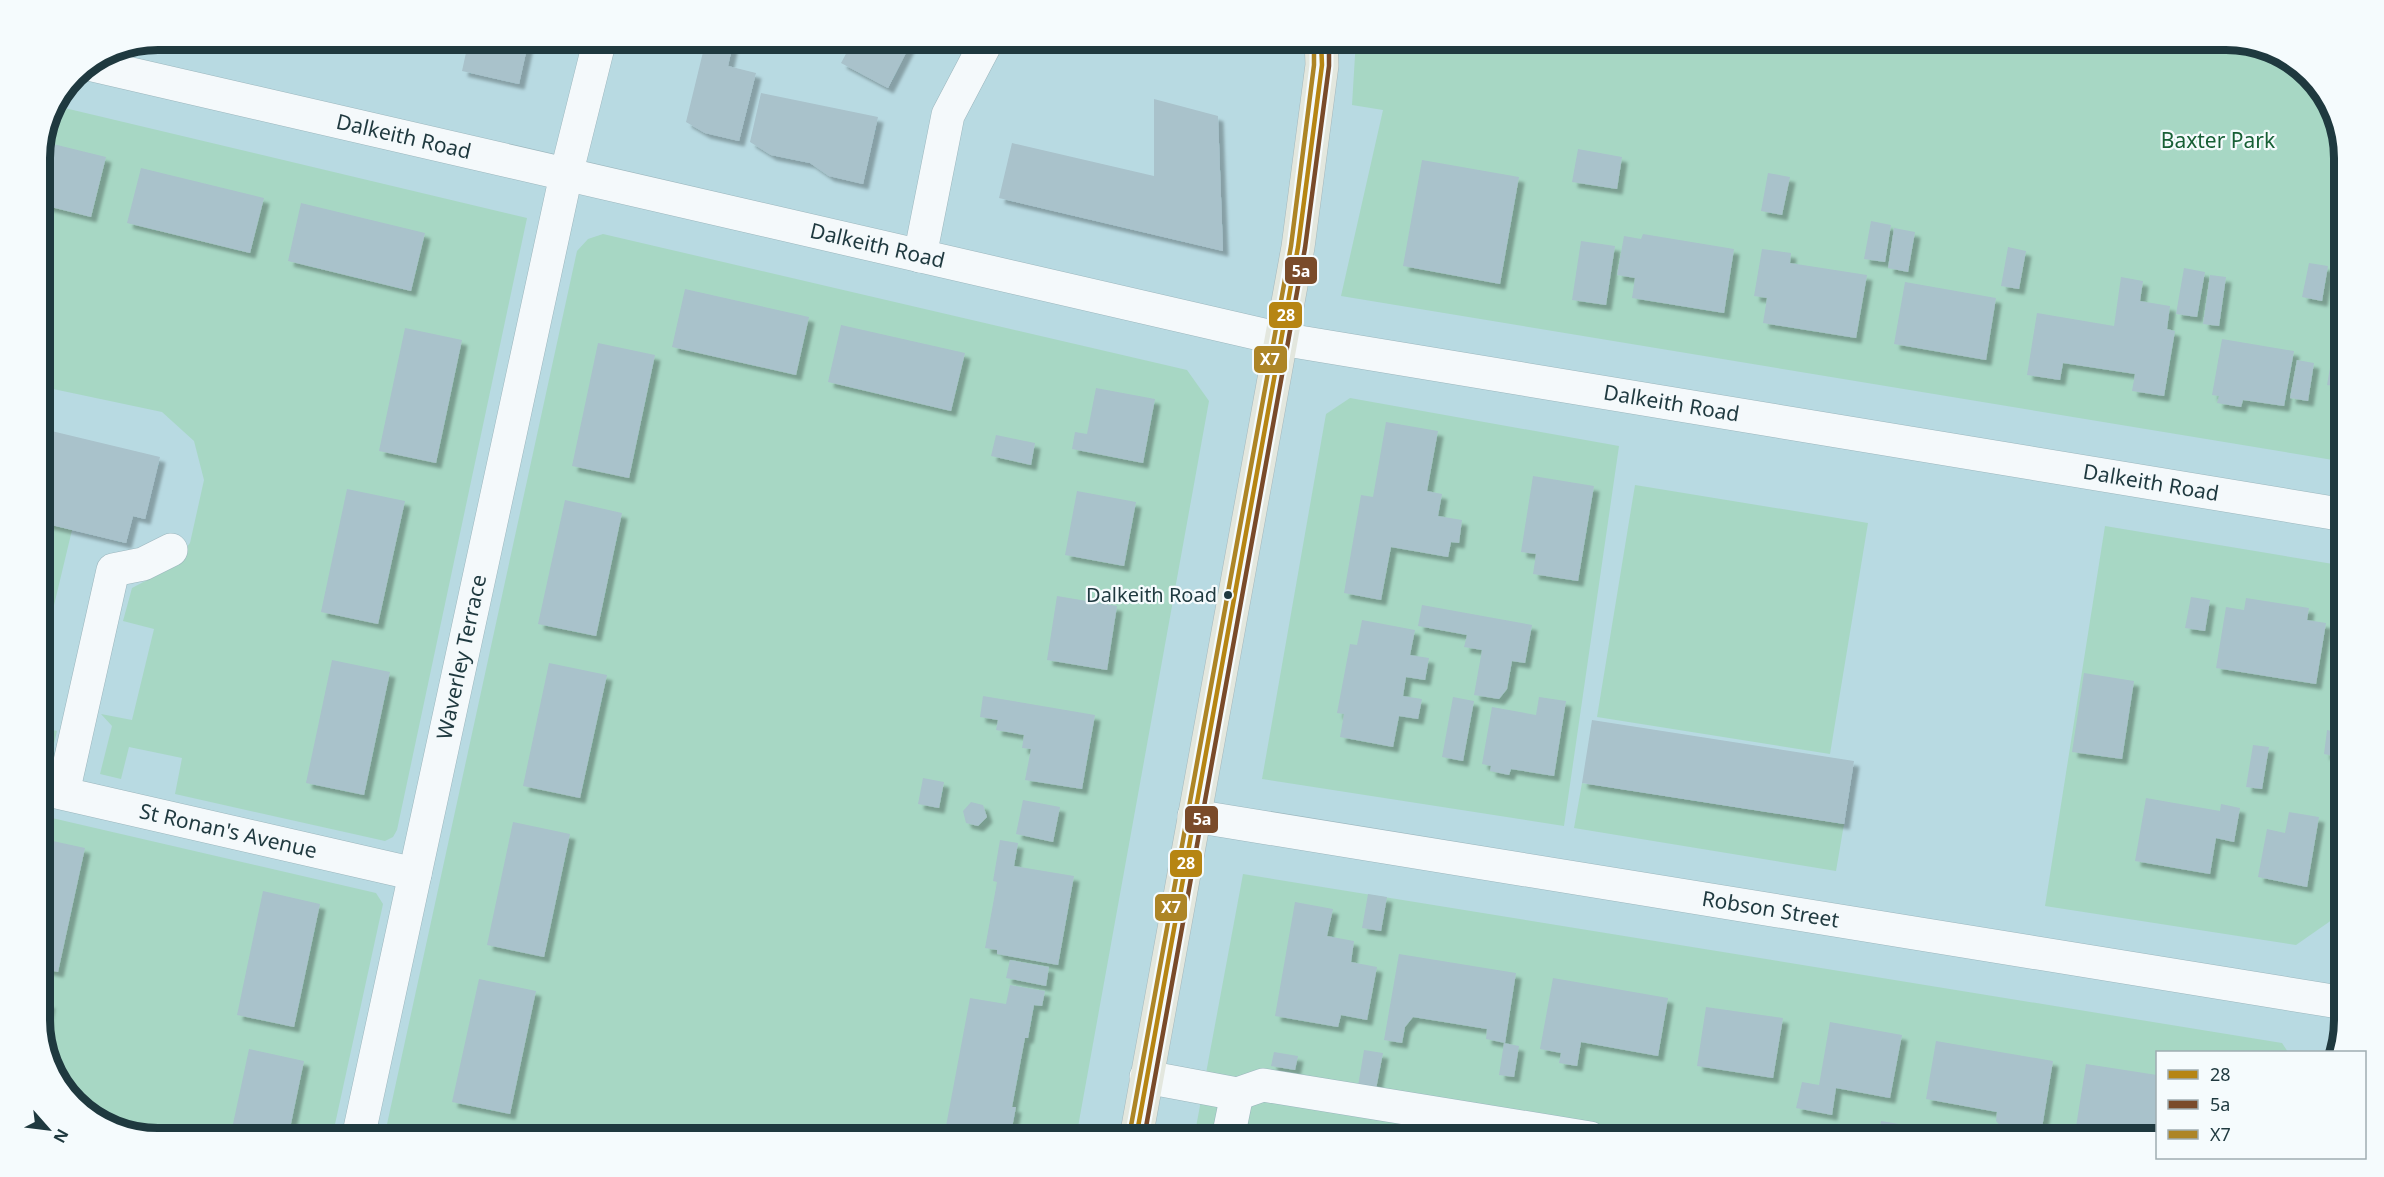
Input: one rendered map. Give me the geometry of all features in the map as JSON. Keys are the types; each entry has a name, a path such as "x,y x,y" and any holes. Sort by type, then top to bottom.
{"main road":[{"path":"1138,1128 1298,247 1322,65 1321,50"}],"street":[{"name":"Waverley Terrace","path":"360,1128 566,175 597,50"},
{"path":"920,256 948,115 982,50"},
{"name":"Dalkeith Road","path":"99,67 1281,339 2334,512"},
{"path":"51,791 112,570 143,564 171,550"},
{"name":"St Ronan's Avenue","path":"51,791 415,874"},
{"name":"Robson Street","path":"1194,816 2334,1001"},
{"path":"1146,1077 1237,1094 1263,1085 1528,1128"},
{"path":"1230,1128 1237,1094"}],"green space":[{"name":"Baxter Park","path":"1355,50 2241,50 2261,55 2287,68 2308,86 2323,110 2332,136 2334,150 2334,460 1341,296 1383,110 1352,105"},
{"path":"62,107 527,218 397,830 393,837 385,841 175,794 182,758 129,747 121,779 100,774 112,726 101,714 132,720 154,629 123,621 132,588 170,568 190,543 204,480 194,441 162,412 50,388 50,143"},
{"path":"603,234 1187,370 1209,401 1078,1128 386,1128 577,251 588,239"},
{"path":"1350,398 1619,446 1564,826 1262,779 1326,414"},
{"path":"1635,485 1868,523 1830,754 1597,717"},
{"path":"50,525 72,530 50,622"},
{"path":"2105,526 2334,564 2334,918 2296,945 2045,906"},
{"path":"50,729 57,731 50,760"},
{"path":"1582,783 1844,824 1836,871 1574,828"},
{"path":"50,818 376,893 383,904 334,1128 143,1127 123,1122 97,1109 76,1091 68,1080 55,1054 50,1027"},
{"path":"1243,874 2282,1043 2287,1051 2156,1051 2156,1128 1196,1128"}],"building":[{"path":"467,50 527,50 519,84 462,71"},
{"path":"704,50 732,50 728,66 756,73 739,141 705,133 686,122"},
{"path":"848,50 907,50 888,88 841,63"},
{"path":"761,93 878,117 863,184 829,176 810,163 771,155 750,142"},
{"path":"1154,99 1218,116 1223,251 999,198 1012,143 1154,176"},
{"path":"50,143 106,157 91,217 50,207"},
{"path":"1578,149 1622,157 1617,189 1572,182"},
{"path":"1422,160 1519,177 1500,284 1403,266"},
{"path":"141,168 264,198 250,253 127,223"},
{"path":"1768,173 1790,177 1782,215 1761,211"},
{"path":"301,203 425,233 411,291 288,261"},
{"path":"1871,221 1891,225 1885,262 1864,259"},
{"path":"1894,228 1915,232 1908,272 1888,268"},
{"path":"1643,234 1734,249 1724,313 1632,298 1635,278 1617,275 1624,236 1641,239"},
{"path":"1581,241 1615,246 1606,305 1572,300"},
{"path":"2008,247 2026,251 2019,289 2001,286"},
{"path":"1762,249 1791,253 1790,263 1867,275 1856,338 1763,323 1767,298 1754,296"},
{"path":"2309,263 2328,266 2322,301 2302,297"},
{"path":"2184,268 2205,272 2197,317 2176,314"},
{"path":"2210,275 2226,277 2219,326 2203,324"},
{"path":"2334,275 2334,295 2330,294"},
{"path":"2121,277 2143,281 2140,301 2170,306 2167,329 2175,331 2164,396 2132,391 2135,374 2063,363 2060,380 2027,375 2037,313 2114,326"},
{"path":"1905,282 1996,298 1986,360 1894,344"},
{"path":"685,289 809,317 796,375 672,347"},
{"path":"841,325 965,353 951,411 828,382"},
{"path":"405,328 462,340 436,463 379,451"},
{"path":"2222,339 2294,351 2284,406 2243,400 2241,407 2217,403 2219,396 2212,395"},
{"path":"598,343 655,355 629,478 572,466"},
{"path":"2297,360 2314,363 2308,401 2290,398"},
{"path":"2331,362 2334,362 2334,386 2327,385"},
{"path":"1096,388 1155,399 1143,463 1072,449 1075,432 1087,434"},
{"path":"1386,422 1438,431 1427,491 1442,494 1438,516 1462,520 1459,543 1451,542 1448,557 1391,547 1381,600 1344,593 1361,495 1373,497"},
{"path":"50,431 160,457 145,519 133,516 126,543 50,525"},
{"path":"996,435 1035,443 1031,465 991,456"},
{"path":"1533,476 1594,486 1578,581 1533,574 1536,554 1521,552"},
{"path":"347,489 405,501 378,624 321,612"},
{"path":"1077,491 1136,502 1124,566 1065,555"},
{"path":"565,500 622,513 596,636 538,624"},
{"path":"1057,596 1117,606 1107,670 1047,660"},
{"path":"2191,597 2210,600 2205,631 2185,628"},
{"path":"2246,598 2309,608 2307,620 2326,623 2316,684 2216,668 2226,607 2244,610"},
{"path":"1422,605 1532,625 1525,663 1512,661 1507,689 1499,699 1474,695 1482,650 1464,647 1467,635 1418,626"},
{"path":"1362,620 1415,630 1410,655 1429,658 1425,680 1406,677 1403,696 1422,699 1418,719 1399,716 1393,747 1340,737 1344,714 1337,713 1350,644 1357,645"},
{"path":"332,660 390,672 364,795 306,783"},
{"path":"549,663 607,675 580,798 523,786"},
{"path":"2084,673 2134,681 2122,759 2072,752"},
{"path":"983,696 1095,715 1082,789 1025,780 1031,749 1022,748 1024,735 996,730 998,720 980,717"},
{"path":"1453,697 1474,701 1463,761 1442,757"},
{"path":"1539,697 1566,701 1554,776 1511,769 1509,775 1490,771 1491,766 1482,764 1492,707 1536,715"},
{"path":"1592,720 1854,761 1844,824 1582,783"},
{"path":"2327,730 2334,732 2334,756 2324,754"},
{"path":"2253,745 2269,747 2262,789 2246,787"},
{"path":"923,778 944,782 939,808 918,804"},
{"path":"2146,798 2220,811 2221,804 2240,808 2234,842 2216,838 2210,874 2135,861"},
{"path":"1023,800 1060,807 1053,842 1016,834"},
{"path":"971,802 983,805 987,817 978,826 966,823 963,811"},
{"path":"2289,812 2319,817 2307,887 2258,877 2267,829 2285,833"},
{"path":"513,822 570,834 544,957 487,945"},
{"path":"50,840 85,848 58,972 50,970"},
{"path":"1000,840 1018,843 1014,866 1074,876 1058,965 997,954 997,950 985,948 997,882 993,881"},
{"path":"263,891 320,904 294,1027 237,1015"},
{"path":"1368,894 1387,897 1381,931 1362,928"},
{"path":"1295,902 1333,909 1327,936 1354,941 1351,962 1377,967 1367,1020 1341,1015 1338,1027 1275,1016"},
{"path":"1399,954 1516,973 1505,1043 1486,1039 1487,1029 1413,1017 1405,1027 1402,1043 1384,1040"},
{"path":"1010,960 1049,967 1046,986 1006,978"},
{"path":"1553,978 1668,998 1658,1056 1581,1042 1577,1066 1559,1063 1561,1053 1540,1049"},
{"path":"479,979 536,991 510,1114 452,1102"},
{"path":"1010,985 1045,991 1042,1006 1034,1005 1028,1038 1025,1038 1012,1107 1016,1107 1012,1128 946,1126 970,998 1006,1004"},
{"path":"1706,1007 1783,1018 1773,1078 1697,1066"},
{"path":"1830,1022 1902,1035 1890,1098 1836,1088 1832,1115 1796,1108 1802,1082 1819,1085"},
{"path":"1936,1041 2053,1061 2042,1128 2025,1125 2020,1128 2002,1128 1996,1121 1997,1112 1926,1099"},
{"path":"1504,1043 1519,1046 1514,1077 1499,1075"},
{"path":"249,1049 304,1061 290,1128 232,1128"},
{"path":"1364,1050 1383,1053 1376,1089 1358,1086"},
{"path":"1274,1052 1298,1056 1295,1070 1271,1066"},
{"path":"2086,1064 2156,1075 2156,1128 2076,1128"},
{"path":"1881,1121 1923,1128 1880,1128"}],"transit line":[{"name":"X7","path":"1131,1128 1291,246 1314,50"},
{"name":"28","path":"1138,1128 1298,247 1322,65 1321,50"},
{"name":"5a","path":"1146,1128 1305,248 1329,66 1329,50"}],"place":[{"name":"Dalkeith Road","path":"1228,595"}]}
